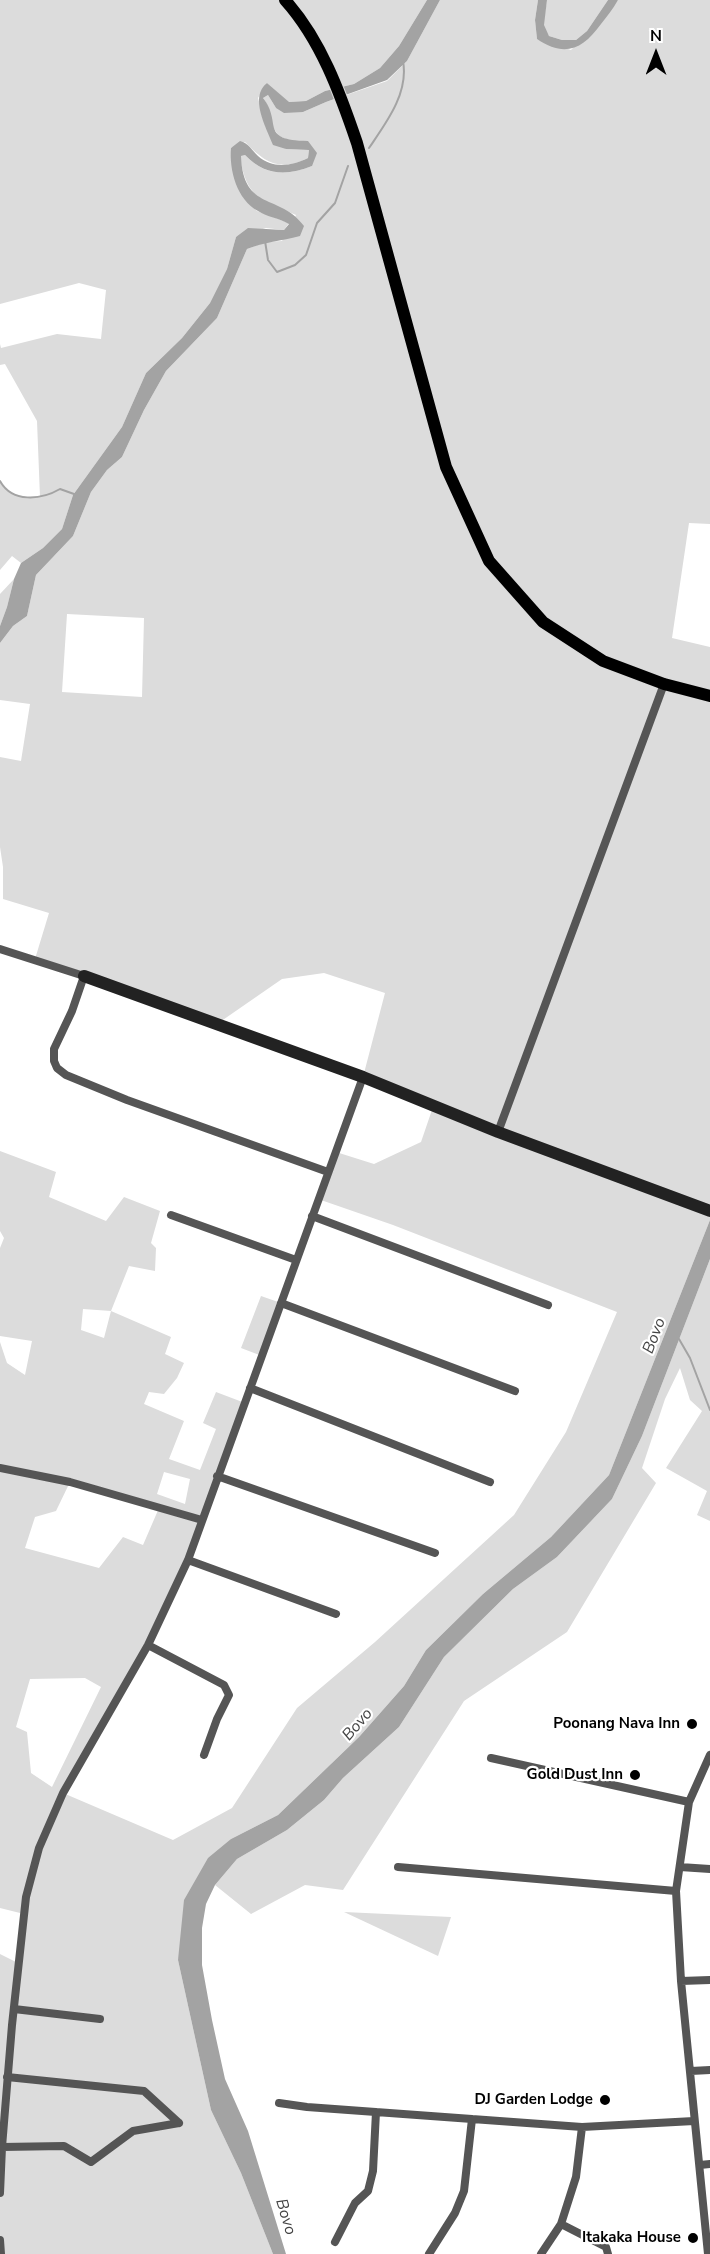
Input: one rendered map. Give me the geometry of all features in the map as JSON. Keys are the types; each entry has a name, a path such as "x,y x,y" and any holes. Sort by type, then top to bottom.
{"main road":[{"path":"285,0 322,55 337,85 357,143 447,467 489,561 543,622 603,662 664,684 710,696"}],"street":[{"path":"498,1132 664,684"},
{"path":"0,949 84,976 363,1077 498,1132 705,1209"},
{"path":"84,976 72,1011 54,1048 57,1068 77,1080 107,1092 328,1172"},
{"path":"0,2193 7,2077 26,1897 39,1848 63,1793 148,1645 188,1560 363,1077"},
{"path":"171,1215 296,1260"},
{"path":"312,1216 548,1305"},
{"path":"280,1303 515,1391"},
{"path":"250,1388 490,1482"},
{"path":"0,1468 70,1482 202,1520"},
{"path":"217,1476 435,1553"},
{"path":"188,1560 336,1614"},
{"path":"148,1645 224,1685 229,1695 217,1719 204,1755"},
{"path":"708,2254 681,1982 676,1891 689,1802 710,1755"},
{"path":"491,1758 689,1802"},
{"path":"680,1867 710,1869"},
{"path":"398,1868 676,1891"},
{"path":"681,1982 710,1980"},
{"path":"14,2009 100,2019"},
{"path":"691,2071 710,2070"},
{"path":"2,2146 64,2146 91,2162 133,2131 179,2123 144,2091 7,2077"},
{"path":"279,2103 582,2127 694,2121"},
{"path":"335,2242 355,2203 368,2191 373,2170 376,2112"},
{"path":"429,2254 455,2213 464,2191 472,2119"},
{"path":"541,2254 561,2224 576,2178 582,2127"},
{"path":"700,2165 710,2164"},
{"path":"561,2224 606,2247 608,2254"},
{"path":"0,2240 1,2254"}],"shaded area":[{"path":"0,0 427,0 399,46 380,68 354,84 325,91 306,101 288,102 267,83 258,98 266,128 286,149 309,150 308,158 281,165 266,160 245,142 231,148 244,198 257,211 289,223 284,230 266,228 236,237 227,269 210,303 182,338 146,373 122,427 73,495 62,529 43,548 21,563 12,556 0,570 0,481 8,490 17,495 40,497 37,421 5,364 0,365 0,344 1,348 57,334 101,339 106,290 79,283 0,304"},
{"path":"427,0 440,0 407,61 387,80 303,112 284,113 276,108 268,95 263,98 269,107 277,134 293,140 308,141 317,153 312,166 285,172 268,170 260,167 245,155 241,156 243,174 248,186 255,194 284,209 304,226 300,236 247,249 217,318 166,371 144,410 122,457 107,470 91,492 73,536 36,575 27,616 13,626 0,643 0,626 21,563 43,548 62,529 73,495 122,427 146,373 182,338 210,303 227,269 236,237 248,228 284,230 289,224 262,213 245,200 236,184 231,166 231,148 240,141 269,163 282,165 308,158 309,150 286,149 273,145 259,104 262,89 267,83 289,102 306,101 325,91 354,84 380,68 399,46"},
{"path":"440,0 538,0 535,20 537,39 571,50 618,0 710,0 710,524 689,523 672,638 710,647 710,1220 609,1475 551,1537 483,1594 426,1650 404,1686 359,1737 278,1815 231,1839 178,1960 211,2110 241,2173 273,2254 0,2254 0,1954 18,1963 24,1914 0,1908 0,1342 7,1363 25,1375 32,1341 0,1336 0,1248 4,1238 0,1231 0,1151 56,1172 49,1197 106,1221 124,1197 160,1211 151,1243 156,1248 155,1271 129,1266 111,1311 171,1337 165,1354 184,1363 177,1378 164,1394 149,1392 144,1404 184,1421 169,1459 200,1470 216,1429 203,1423 216,1392 245,1403 188,1560 148,1645 63,1793 173,1840 232,1808 297,1708 375,1642 514,1515 566,1432 617,1312 393,1225 318,1199 336,1152 374,1164 421,1142 434,1104 363,1077 385,993 324,973 282,979 217,1024 35,959 49,913 3,899 3,867 0,847 0,757 21,761 30,704 0,700 0,643 13,626 27,616 36,575 73,536 91,492 107,470 122,457 144,410 166,371 217,318 247,249 265,242 282,241 296,215 264,201 257,196 246,181 240,156 245,155 260,167 276,172 293,171 312,166 308,141 282,138 272,124 267,104 263,98 268,95 276,108 303,112 387,81 407,61","holes":["67,614 144,618 142,697 62,692","83,1309 111,1311 104,1338 81,1330","164,1472 190,1479 185,1504 157,1494","70,1482 159,1508 143,1545 123,1537 99,1568 25,1548 35,1517 56,1511","85,1678 101,1687 52,1787 31,1773 27,1732 16,1727 30,1679"]},
{"path":"538,0 547,0 544,25 549,36 562,40 576,40 587,31 608,0 618,0 587,40 573,48 565,49 547,45 537,39 535,20"},
{"path":"547,0 608,0 587,31 576,40 562,40 549,36 543,25"},
{"path":"14,579 7,607 0,626 0,594"},
{"path":"710,1220 710,1259 642,1436 612,1499 557,1557 513,1589 444,1657 399,1727 343,1778 324,1800 287,1830 237,1859 215,1885 206,1904 202,1928 202,1965 212,2020 225,2079 248,2131 286,2254 273,2254 241,2173 211,2110 178,1960 184,1900 208,1858 231,1839 278,1815 359,1737 404,1686 426,1650 483,1594 551,1537 609,1475"},
{"path":"710,1259 710,1521 697,1515 707,1491 666,1468 702,1411 690,1400 680,1368 665,1399 642,1468 656,1483 567,1632 464,1701 343,1890 305,1885 251,1914 215,1885 237,1859 287,1830 324,1800 343,1778 399,1727 444,1657 513,1589 557,1557 612,1499 642,1436"},
{"path":"261,1296 281,1303 262,1356 241,1348"},
{"path":"344,1912 451,1917 438,1956"}],"waterway":[{"path":"369,148 395,107 403,85 403,61"},
{"path":"265,241 268,260 277,272 295,265 306,255 317,223 335,203 348,166"},
{"path":"0,481 5,488 19,496 36,497 60,489 74,494"},
{"path":"679,1339 690,1358 710,1410"}],"place":[{"name":"Poonang Nava Inn","path":"692,1724"},
{"name":"Gold Dust Inn","path":"635,1775"},
{"name":"DJ Garden Lodge","path":"605,2100"},
{"name":"Itakaka House","path":"693,2238"}],"water label":[{"name":"Bovo","path":"655,1336"},
{"name":"Bovo","path":"358,1725"},
{"name":"Bovo","path":"285,2217"}]}
